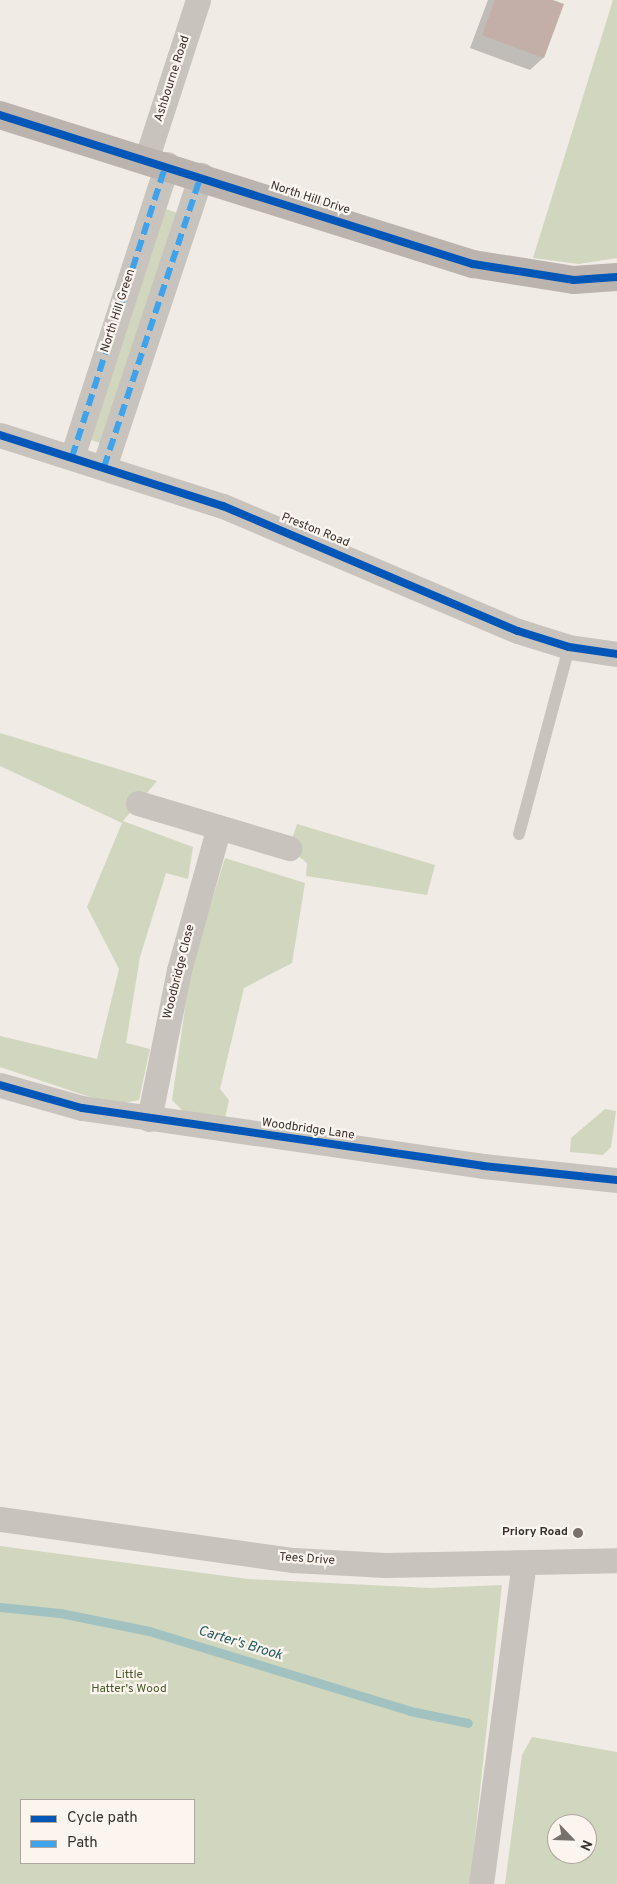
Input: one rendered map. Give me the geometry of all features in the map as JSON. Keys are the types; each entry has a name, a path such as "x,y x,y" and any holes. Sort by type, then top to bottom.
{"street":[{"name":"Ashbourne Road","path":"157,161 198,0"},
{"name":"North Hill Drive","path":"0,115 157,161 473,264 574,280 617,277"},
{"name":"North Hill Green","path":"72,457 157,161"},
{"path":"104,468 201,175"},
{"name":"Preston Road","path":"0,435 223,506 518,631 569,647 617,654"},
{"path":"138,804 289,848"},
{"name":"Woodbridge Close","path":"149,1118 179,970 219,827"},
{"name":"Woodbridge Lane","path":"0,1084 82,1108 527,1172 617,1180"},
{"name":"Tees Drive","path":"0,1520 293,1560 385,1565 617,1560"},
{"path":"481,1884 524,1563"}],"lane":[{"path":"519,834 569,647"}],"green space":[{"path":"613,0 617,0 617,258 579,264 533,258"},
{"path":"153,205 187,216 110,446 78,436"},
{"path":"0,733 157,781 123,821 193,847 188,879 166,873 140,957 126,1043 150,1049 139,1100 114,1105 0,1067 0,1036 97,1059 119,969 87,907 122,823 0,766"},
{"path":"297,824 435,865 427,895 306,876 307,863 289,848"},
{"path":"225,858 305,883 292,963 244,988 220,1089 229,1100 225,1118 184,1112 172,1100 190,973"},
{"path":"605,1109 616,1111 611,1147 603,1155 570,1152 571,1138"},
{"name":"Little Hatter's Wood","path":"0,1546 248,1579 430,1588 502,1585 470,1884 0,1884"},
{"path":"532,1737 617,1752 617,1884 505,1884 522,1755"}],"building":[{"path":"495,0 553,0 564,4 544,58 482,35"}],"waterway":[{"name":"Carter's Brook","path":"0,1607 60,1613 149,1631 410,1711 468,1723"}],"marked path":[{"path":"72,457 166,165"},
{"path":"104,467 201,175"}],"cycle path":[{"path":"0,115 473,264 574,280 617,277"},
{"path":"0,435 223,506 518,631 569,647 617,654"},
{"path":"0,1085 82,1108 483,1166 617,1180"}],"place":[{"name":"Priory Road","path":"578,1533"}]}
